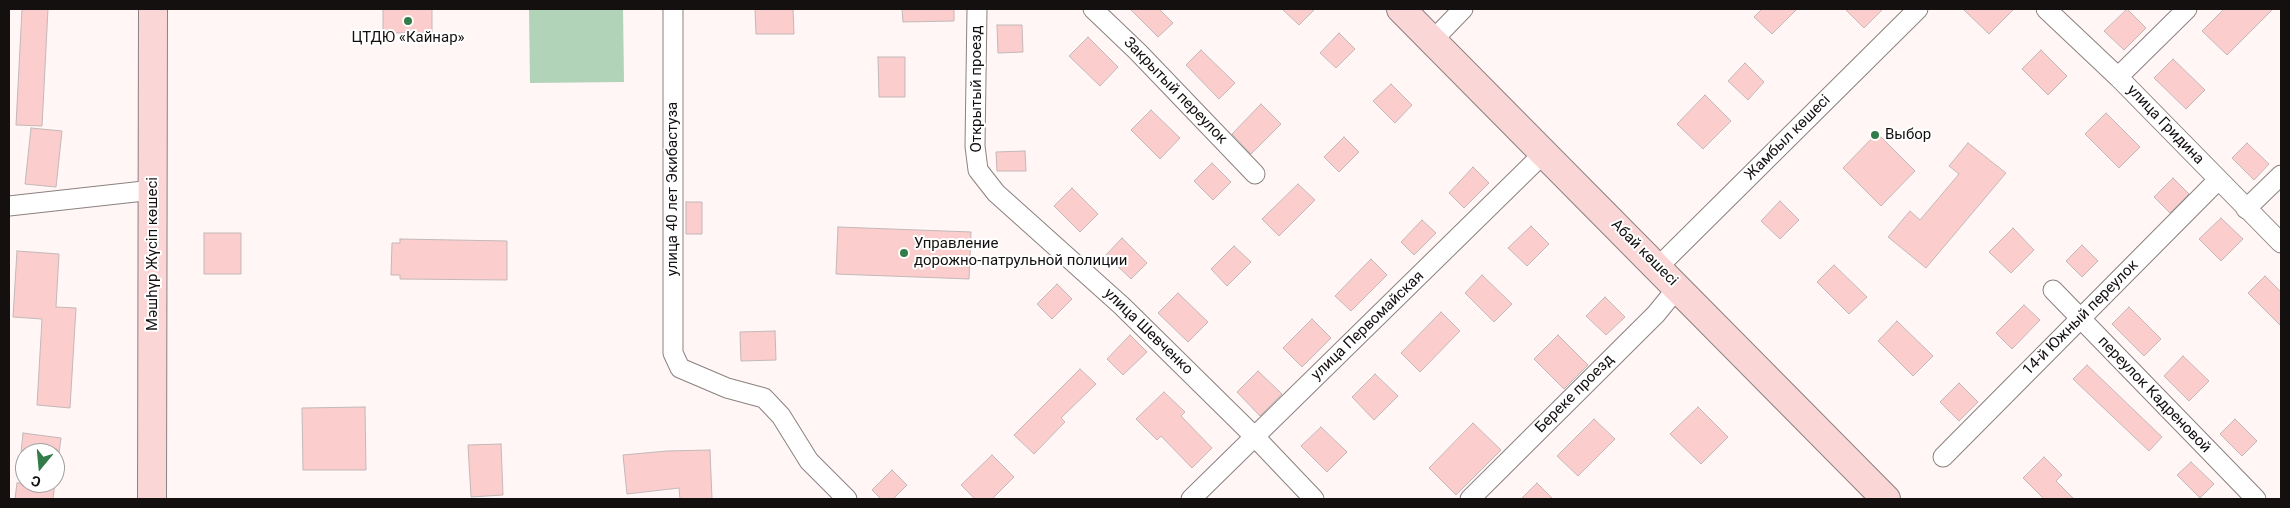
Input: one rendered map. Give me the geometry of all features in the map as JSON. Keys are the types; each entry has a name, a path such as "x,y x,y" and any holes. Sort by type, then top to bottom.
{"street":[{"name":"Мәшһүр Жүсіп көшесі","path":"152,499 153,9"},
{"name":"улица 40 лет Экибастуза","path":"673,9 673,352 680,368 727,388 764,398 781,416 809,461 847,499"},
{"name":"Открытый проезд","path":"977,9 975,146 978,170"},
{"name":"Закрытый переулок","path":"1092,9 1138,52 1255,174"},
{"name":"Абай көшесі","path":"1401,9 1434,39 1886,499"},
{"path":"1434,39 1463,9"},
{"name":"Жамбыл көшесі","path":"1658,266 1918,9"},
{"name":"улица Гридина","path":"2046,9 2118,77 2281,243"},
{"path":"2118,77 2186,9"},
{"name":"улица Первомайская","path":"1191,499 1544,152"},
{"name":"улица Шевченко","path":"978,170 996,193 1122,306 1255,437 1314,499"},
{"path":"2246,208 2281,175"},
{"name":"14-й Южный переулок","path":"1943,457 2218,180"},
{"path":"9,206 153,190"},
{"name":"Береке проезд","path":"1470,499 1656,314 1678,287"},
{"name":"переулок Кадреновой","path":"2053,290 2256,499"}],"green space":[{"path":"529,9 623,9 624,82 530,83"}],"building":[{"path":"22,9 48,9 42,126 16,125"},
{"name":"ЦТДЮ «Кайнар»","path":"383,9 432,9 432,33 383,33"},
{"path":"755,9 793,9 794,34 756,34"},
{"path":"902,9 954,9 954,21 903,22"},
{"path":"1130,9 1159,9 1173,23 1158,37"},
{"path":"1282,9 1315,9 1299,25"},
{"path":"1762,9 1797,9 1772,34 1754,17"},
{"path":"1845,9 1883,9 1864,28"},
{"path":"1963,9 2014,9 1989,34"},
{"path":"2127,9 2146,28 2124,50 2104,31"},
{"path":"2224,9 2273,9 2227,55 2202,31"},
{"path":"997,25 1022,25 1023,52 998,53"},
{"path":"1339,33 1355,49 1336,68 1320,53"},
{"path":"1088,37 1118,67 1100,86 1069,56"},
{"path":"1201,50 1235,83 1219,99 1186,65"},
{"path":"2041,50 2067,76 2048,95 2022,69"},
{"path":"878,57 905,57 905,97 879,97"},
{"path":"2173,59 2205,90 2186,109 2154,78"},
{"path":"1745,63 1764,82 1748,100 1728,81"},
{"path":"1391,84 1412,105 1395,123 1373,101"},
{"path":"1705,95 1731,121 1703,149 1677,124"},
{"path":"1261,104 1281,124 1251,154 1232,134"},
{"path":"1151,110 1180,138 1160,159 1131,130"},
{"path":"2106,113 2140,147 2119,168 2085,134"},
{"path":"31,128 62,131 56,187 25,184"},
{"path":"1877,133 1915,171 1881,206 1843,168"},
{"path":"1344,137 1359,152 1339,172 1324,157"},
{"path":"1968,143 2006,173 1926,268 1888,237 1910,211 1920,220 1959,174 1949,166"},
{"path":"2247,143 2269,164 2254,180 2232,158"},
{"path":"1025,151 1026,171 997,171 996,152"},
{"path":"1212,163 1231,182 1213,200 1194,181"},
{"path":"1473,167 1489,183 1464,208 1449,193"},
{"path":"2173,178 2189,194 2170,213 2154,197"},
{"path":"1298,184 1315,200 1279,236 1262,219"},
{"path":"1072,188 1098,214 1080,232 1054,206"},
{"path":"1780,201 1799,220 1780,239 1761,221"},
{"path":"686,202 702,202 702,234 686,234"},
{"path":"2221,218 2243,239 2221,261 2199,239"},
{"path":"1422,220 1436,233 1414,255 1401,242"},
{"path":"1531,226 1549,244 1527,266 1508,248"},
{"name":"Управление дорожно-патрульной полиции","path":"838,227 971,232 969,279 836,274"},
{"path":"2013,228 2034,250 2011,273 1989,252"},
{"path":"204,233 241,233 241,274 204,274"},
{"path":"1122,238 1147,263 1131,279 1106,255"},
{"path":"400,239 507,241 507,280 400,279 400,275 391,275 392,243 400,243"},
{"path":"2082,245 2098,261 2082,277 2066,261"},
{"path":"1234,246 1251,262 1227,286 1211,269"},
{"path":"17,251 59,254 56,307 76,308 70,408 37,405 42,319 13,317"},
{"path":"1371,259 1387,275 1351,311 1335,296"},
{"path":"1834,265 1867,297 1849,314 1817,282"},
{"path":"1482,275 1512,304 1494,322 1465,293"},
{"path":"2265,276 2281,292 2281,326 2248,293"},
{"path":"1057,284 1072,299 1052,319 1037,304"},
{"path":"1178,293 1208,322 1188,342 1158,313"},
{"path":"1605,297 1625,317 1606,335 1586,316"},
{"path":"2024,305 2040,320 2012,349 1996,333"},
{"path":"2129,307 2161,339 2144,356 2112,324"},
{"path":"1441,312 1460,331 1420,372 1401,353"},
{"path":"1312,319 1331,338 1302,367 1283,348"},
{"path":"1897,321 1933,356 1913,376 1878,341"},
{"path":"775,331 776,360 741,361 740,332"},
{"path":"1130,335 1147,352 1123,375 1107,359"},
{"path":"1558,335 1588,365 1564,389 1534,359"},
{"path":"2183,356 2209,381 2189,401 2164,376"},
{"path":"2087,365 2162,437 2149,451 2073,379"},
{"path":"1080,369 1096,384 1061,418 1065,422 1034,454 1014,435"},
{"path":"1258,371 1282,394 1260,416 1237,392"},
{"path":"1375,374 1398,396 1374,420 1352,397"},
{"path":"1959,383 1978,402 1959,421 1940,402"},
{"path":"1164,392 1185,412 1181,416 1212,448 1192,468 1161,436 1157,440 1136,419"},
{"path":"365,407 366,470 303,470 302,408"},
{"path":"1698,407 1728,437 1701,464 1670,434"},
{"path":"1594,419 1615,439 1578,476 1557,456"},
{"path":"2235,419 2257,441 2242,456 2220,434"},
{"path":"1473,423 1501,450 1456,495 1429,468"},
{"path":"1321,427 1347,452 1327,472 1301,446"},
{"path":"23,433 61,438 60,443 22,443"},
{"path":"501,444 503,495 471,497 468,445"},
{"path":"710,450 712,499 680,499 679,488 627,494 623,455"},
{"path":"992,455 1014,477 992,499 975,499 961,485"},
{"path":"2044,457 2062,475 2056,481 2074,499 2044,499 2023,478"},
{"path":"2191,462 2214,484 2200,498 2177,475"},
{"path":"892,470 907,485 893,499 881,499 872,490"},
{"path":"1537,483 1553,499 1521,499"},
{"path":"16,493 54,493 53,499 15,499"}],"place":[{"name":"ЦТДЮ «Кайнар»","path":"408,21"},
{"name":"Выбор","path":"1875,135"},
{"name":"Управление дорожно-патрульной полиции","path":"904,253"}]}
